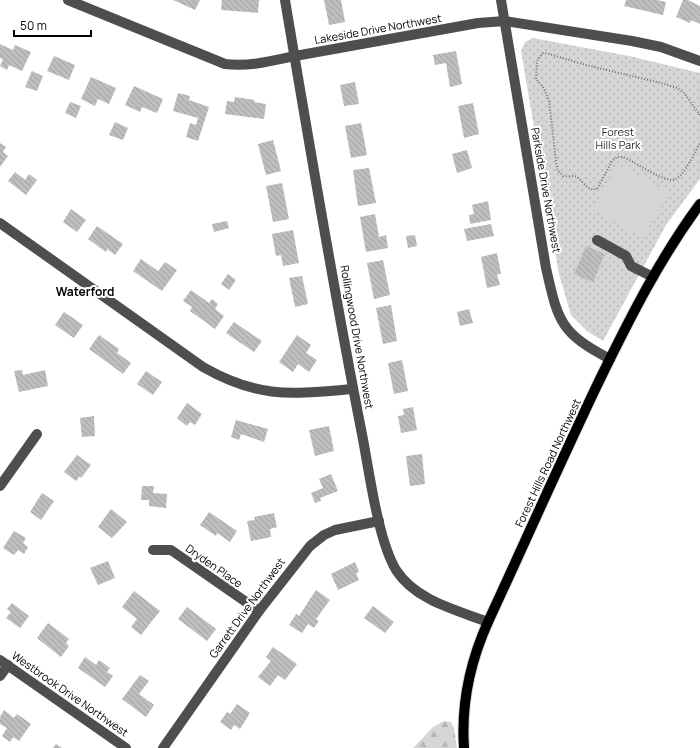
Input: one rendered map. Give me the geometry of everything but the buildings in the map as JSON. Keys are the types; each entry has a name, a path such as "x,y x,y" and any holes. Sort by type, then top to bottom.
{"main road":[{"name":"Forest Hills Road Northwest","path":"464,748 462,722 466,689 481,638 570,441 610,359 653,277 684,226 700,204"}],"street":[{"name":"Lakeside Drive Northwest","path":"68,0 225,64 237,65 270,62 295,56 478,23 505,21 661,47 700,61"},
{"name":"Rollingwood Drive Northwest","path":"286,0 353,389 379,521 396,569 409,585 436,602 488,622"},
{"name":"Parkside Drive Northwest","path":"501,0 546,268 556,309 570,334 590,348 610,359"},
{"path":"0,223 202,367 229,380 254,389 279,393 353,389"},
{"path":"597,240 626,256 631,266 653,277"},
{"path":"0,486 37,434"},
{"name":"Garrett Drive Northwest","path":"163,748 259,611 304,551 315,541 335,530 379,521"},
{"name":"Dryden Place","path":"153,550 171,550 259,611"},
{"path":"0,676 4,662"},
{"name":"Westbrook Drive Northwest","path":"4,662 126,748"}],"path":[{"path":"700,115 684,93 677,88 549,54 543,53 537,61 536,79 543,86 549,100 557,169 563,176 576,177 588,188 593,190 597,189 612,161 617,157 623,157 663,179 673,180 677,179 683,171 700,143"}],"green space":[{"name":"Forest Hills Park","path":"533,38 629,56 700,73 700,179 666,225 603,341 587,331 571,315 559,274 521,51 525,42"},
{"path":"618,164 669,193 643,237 593,210"},
{"path":"444,721 451,722 454,728 457,748 413,748 433,727"}],"district":[{"name":"Waterford","path":"85,292"}]}
